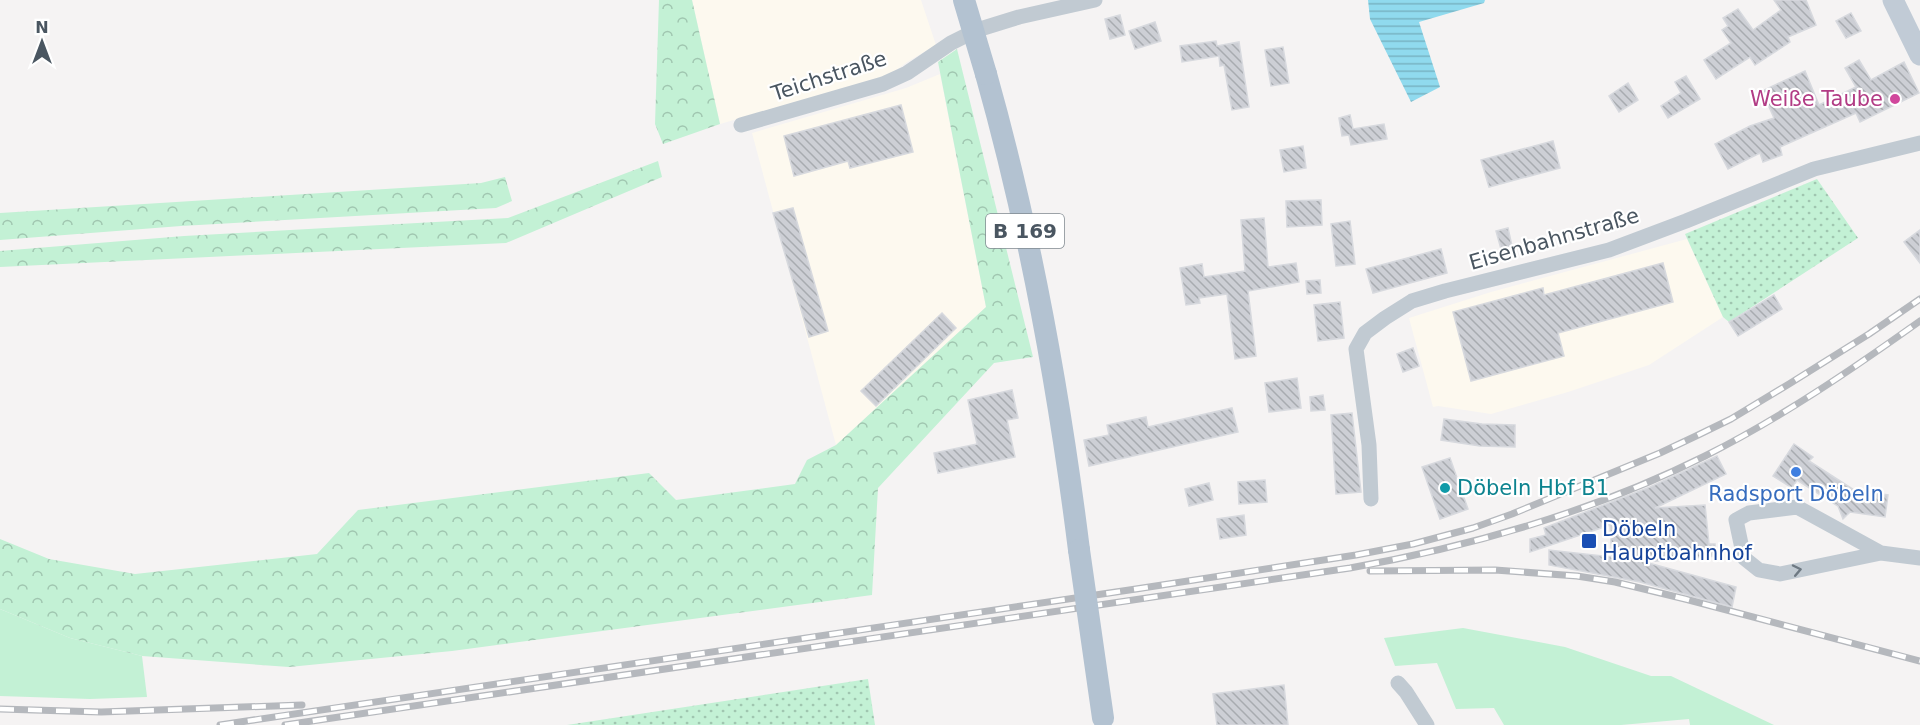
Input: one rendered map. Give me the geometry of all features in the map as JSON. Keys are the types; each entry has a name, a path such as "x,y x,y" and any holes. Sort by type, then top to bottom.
{"main road":[{"name":"B 169","path":"964,0 1013,177 1056,390 1104,721"},
{"path":"1893,0 1920,55"}],"street":[{"name":"Teichstraße","path":"741,125 883,84 907,73 951,43 977,30 1019,17 1095,0"},
{"name":"Eisenbahnstraße","path":"1371,499 1369,445 1356,349 1365,333 1384,318 1412,302 1444,291 1609,250 1814,169 1920,142"},
{"path":"1881,553 1797,507 1749,513 1736,520 1743,558 1759,570 1780,574 1881,553 1920,558"},
{"path":"1398,683 1427,725"}],"shaded area":[{"path":"692,0 921,0 936,45 894,72 875,79 720,124"},
{"path":"940,74 986,307 836,445 752,133 906,88"},
{"path":"1687,239 1723,317 1649,365 1568,392 1491,414 1433,407 1409,318 1491,292"}],"green space":[{"path":"659,0 692,0 720,124 663,144 655,124"},
{"path":"957,49 1033,357 994,363 878,488 872,595 452,651 289,667 142,656 70,638 0,609 0,539 49,559 135,574 317,554 358,510 649,473 676,500 795,484 807,460 836,445 986,307 938,62"},
{"path":"658,161 662,177 506,243 0,267 0,251 184,236 508,218"},
{"path":"505,177 512,201 496,208 181,226 0,240 0,213 481,183"},
{"path":"1817,179 1858,238 1729,322 1723,317 1685,234"},
{"path":"0,609 70,638 142,656 147,697 90,699 0,696"},
{"path":"1463,628 1565,647 1651,676 1671,676 1774,725 1690,725 1689,719 1621,725 1504,725 1494,708 1456,709 1437,663 1395,666 1384,638"},
{"path":"868,679 875,725 567,725"}],"water":[{"path":"1368,0 1485,0 1484,3 1419,22 1440,87 1411,102 1370,19"}],"building":[{"path":"1774,0 1806,0 1816,25 1788,37 1790,42 1755,65 1750,57 1716,79 1704,60 1731,43 1722,30 1728,26 1723,18 1738,9 1753,30 1781,10"},
{"path":"1851,13 1861,31 1846,38 1836,21"},
{"path":"1120,15 1125,35 1110,39 1105,19"},
{"path":"1155,22 1161,41 1135,49 1129,31"},
{"path":"1216,41 1217,46 1239,42 1249,107 1232,110 1224,65 1220,66 1219,56 1182,62 1180,46"},
{"path":"1283,47 1289,83 1271,86 1265,50"},
{"path":"1859,60 1871,80 1904,62 1919,93 1860,122 1856,113 1780,147 1782,155 1763,162 1760,153 1728,169 1715,144 1750,126 1774,118 1762,91 1805,71 1819,105 1856,87 1845,68"},
{"path":"1686,76 1700,99 1668,118 1661,106 1681,93 1675,82"},
{"path":"1628,83 1638,100 1619,112 1609,96"},
{"path":"901,105 913,152 850,168 848,161 794,176 784,136"},
{"path":"1350,115 1353,129 1384,124 1387,139 1351,145 1349,135 1342,136 1339,118"},
{"path":"1553,141 1560,168 1489,187 1481,160"},
{"path":"1303,146 1306,168 1284,172 1280,150"},
{"path":"1321,200 1322,225 1287,227 1286,201"},
{"path":"793,208 828,331 809,337 773,213"},
{"path":"1264,218 1268,267 1296,263 1299,282 1248,291 1256,356 1235,359 1227,294 1199,298 1200,303 1186,305 1180,268 1202,264 1204,277 1245,271 1241,220"},
{"path":"1350,221 1355,264 1336,266 1331,224"},
{"path":"1508,228 1512,246 1501,249 1496,231"},
{"path":"1920,230 1920,263 1904,242"},
{"path":"1441,249 1447,273 1373,293 1366,269"},
{"path":"1663,263 1673,302 1558,333 1564,356 1471,381 1453,312 1543,288 1544,295"},
{"path":"1320,280 1321,293 1307,294 1306,281"},
{"path":"1774,295 1782,309 1738,336 1729,322"},
{"path":"1340,302 1344,338 1318,341 1314,305"},
{"path":"942,313 956,328 876,406 861,391"},
{"path":"1413,348 1419,366 1403,372 1397,354"},
{"path":"1297,378 1301,408 1269,412 1265,383"},
{"path":"1012,390 1018,418 1007,420 1015,457 938,473 934,453 977,444 968,400"},
{"path":"1323,395 1325,410 1311,411 1310,397"},
{"path":"1232,408 1238,432 1089,466 1084,440 1109,435 1107,425 1146,417 1148,427"},
{"path":"1352,413 1361,492 1336,494 1331,415"},
{"path":"1444,419 1515,425 1515,447 1480,446 1441,440"},
{"path":"1794,444 1813,457 1809,461 1854,490 1888,495 1885,517 1850,512 1843,519 1838,506 1797,480 1792,488 1773,476"},
{"path":"1717,456 1726,474 1655,508 1705,505 1709,544 1715,544 1716,556 1645,562 1736,587 1732,607 1640,582 1549,565 1549,550 1612,557 1610,525 1530,552 1530,539 1546,535 1544,528 1650,487"},
{"name":"Döbeln Hbf B1","path":"1450,458 1468,509 1440,519 1422,467"},
{"path":"1265,480 1267,502 1239,504 1238,482"},
{"path":"1209,483 1213,500 1189,506 1185,489"},
{"path":"1244,515 1246,535 1220,539 1217,519"},
{"path":"1284,685 1288,725 1217,725 1213,694"}],"railway":[{"path":"220,725 1136,589 1413,544 1473,528 1512,514 1696,436 1731,419 1789,384 1920,299"},
{"path":"285,725 1350,568 1486,538 1619,494 1705,456 1815,393 1920,321"},
{"path":"1370,571 1495,570 1577,576 1615,582 1920,661"},
{"path":"0,709 101,712 302,705"}],"place":[{"name":"Weiße Taube","path":"1895,99"},
{"name":"Radsport Döbeln","path":"1796,472"},
{"name":"Döbeln Hbf B1","path":"1445,488"},
{"name":"Döbeln Hauptbahnhof","path":"1589,541"}]}
